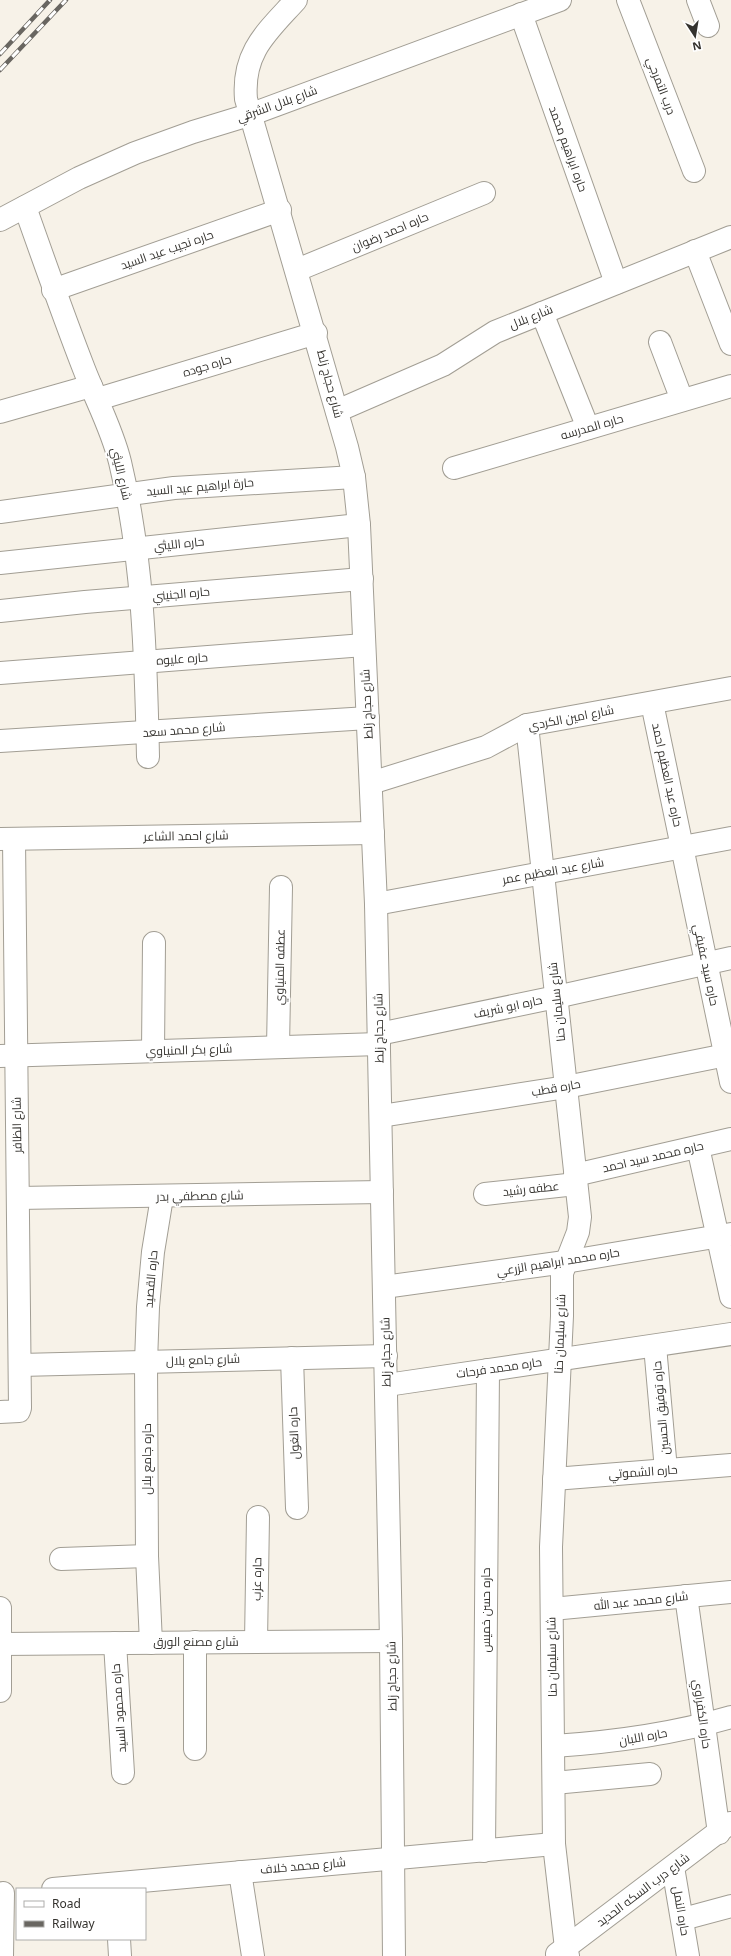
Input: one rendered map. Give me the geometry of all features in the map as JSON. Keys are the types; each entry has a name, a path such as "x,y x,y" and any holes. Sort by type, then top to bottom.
{"street":[{"name":"شارع حجاج زلط","path":"296,0 265,34 255,49 248,65 245,82 246,98 316,333 354,477 359,525 376,904 392,1641 394,1956"},
{"name":"شارع بلال الشرقي","path":"0,220 79,178 135,153 193,132 252,114 560,0"},
{"name":"درب التمرجي","path":"628,0 694,171"},
{"path":"698,0 708,26"},
{"name":"حاره ابراهيم محمد","path":"521,14 616,283"},
{"name":"حاره احمد رضوان","path":"297,270 484,193"},
{"name":"شارع الليثي","path":"25,207 53,290 111,432 127,494 136,549 141,597 146,662 148,757"},
{"name":"حاره نجيب عيد السيد","path":"53,290 280,210"},
{"name":"شارع بلال","path":"337,411 443,365 495,332 731,237"},
{"path":"695,252 726,316 731,344"},
{"path":"542,313 588,428"},
{"name":"حاره جوده","path":"0,412 94,392 316,333"},
{"path":"660,342 682,400"},
{"name":"حاره المدرسه","path":"454,468 731,386"},
{"name":"حارة ابراهيم عيد السيد","path":"0,512 174,488 354,477"},
{"name":"حاره الليثي","path":"0,563 359,525"},
{"name":"حاره الجنيني","path":"0,611 141,597 362,579"},
{"name":"حاره عليوه","path":"0,672 364,645"},
{"name":"شارع امين الكردي","path":"371,783 486,747 527,725 731,688"},
{"name":"حاره عبد العظيم احمد","path":"652,702 682,847"},
{"name":"شارع محمد سعد","path":"0,741 368,718"},
{"name":"شارع سليمان حنا","path":"527,725 580,1217 578,1232 573,1248 565,1262 562,1274 560,1359 551,1547 554,1844 563,1953"},
{"name":"شارع احمد الشاعر","path":"7,839 373,833"},
{"name":"شارع عبد العظيم عمر","path":"376,904 731,838"},
{"name":"شارع الظافر","path":"7,839 8,1055 18,1198 20,1365 10,1411"},
{"name":"حاره سيد عفيفي","path":"682,847 706,964 728,1054 731,1082"},
{"name":"عطفه المنياوي","path":"278,1047 281,888"},
{"path":"153,1051 154,943"},
{"name":"حاره ابو شريف","path":"379,1039 556,997 731,958"},
{"name":"شارع بكر المنياوي","path":"8,1055 278,1047 379,1039"},
{"name":"حاره قطب","path":"380,1116 566,1087 728,1054"},
{"name":"حاره محمد سيد احمد","path":"576,1180 731,1139"},
{"path":"698,1147 724,1235 731,1297"},
{"name":"عطفه رشيد","path":"485,1194 576,1180"},
{"name":"شارع مصطفي بدر","path":"18,1198 162,1197 382,1192"},
{"name":"حاره القصيد","path":"146,1362 148,1299 153,1252 162,1197"},
{"name":"حاره محمد ابراهيم الزرعي","path":"384,1287 565,1262 724,1235"},
{"name":"حاره محمد فرحات","path":"387,1385 731,1334"},
{"name":"حاره توفيق الحسين","path":"655,1346 666,1470"},
{"name":"شارع جامع بلال","path":"20,1365 386,1356"},
{"name":"حاره الغول","path":"292,1358 297,1508"},
{"name":"حاره جامع بلال","path":"146,1362 147,1556 151,1643"},
{"name":"حاره حسن خميس","path":"484,1851 488,1370"},
{"name":"حاره الشموتي","path":"554,1479 731,1465"},
{"name":"حاره عزب","path":"256,1642 258,1517"},
{"path":"61,1559 147,1556"},
{"name":"شارع محمد عبد الله","path":"552,1609 731,1592"},
{"name":"حاره الكفراوي","path":"686,1596 704,1725 725,1827"},
{"path":"0,1608 0,1691"},
{"name":"شارع مصنع الورق","path":"0,1644 392,1641"},
{"path":"195,1642 195,1749"},
{"name":"حاره محمود السيد","path":"115,1643 123,1773"},
{"name":"حاره اللبان","path":"554,1746 604,1743 654,1736 704,1725 731,1717"},
{"path":"554,1783 650,1774"},
{"name":"شارع درب السكه الحديد","path":"563,1953 725,1827"},
{"name":"شارع محمد خلاف","path":"75,1888 118,1886 240,1872 554,1844"},
{"name":"حاره النمل","path":"673,1867 688,1956"},
{"path":"240,1872 253,1956"},
{"path":"2,1956 7,1893"},
{"path":"682,1919 731,1906"},
{"path":"119,1940 120,1956"}],"railway":[{"path":"0,54 50,0"},
{"path":"0,70 66,0"}]}
